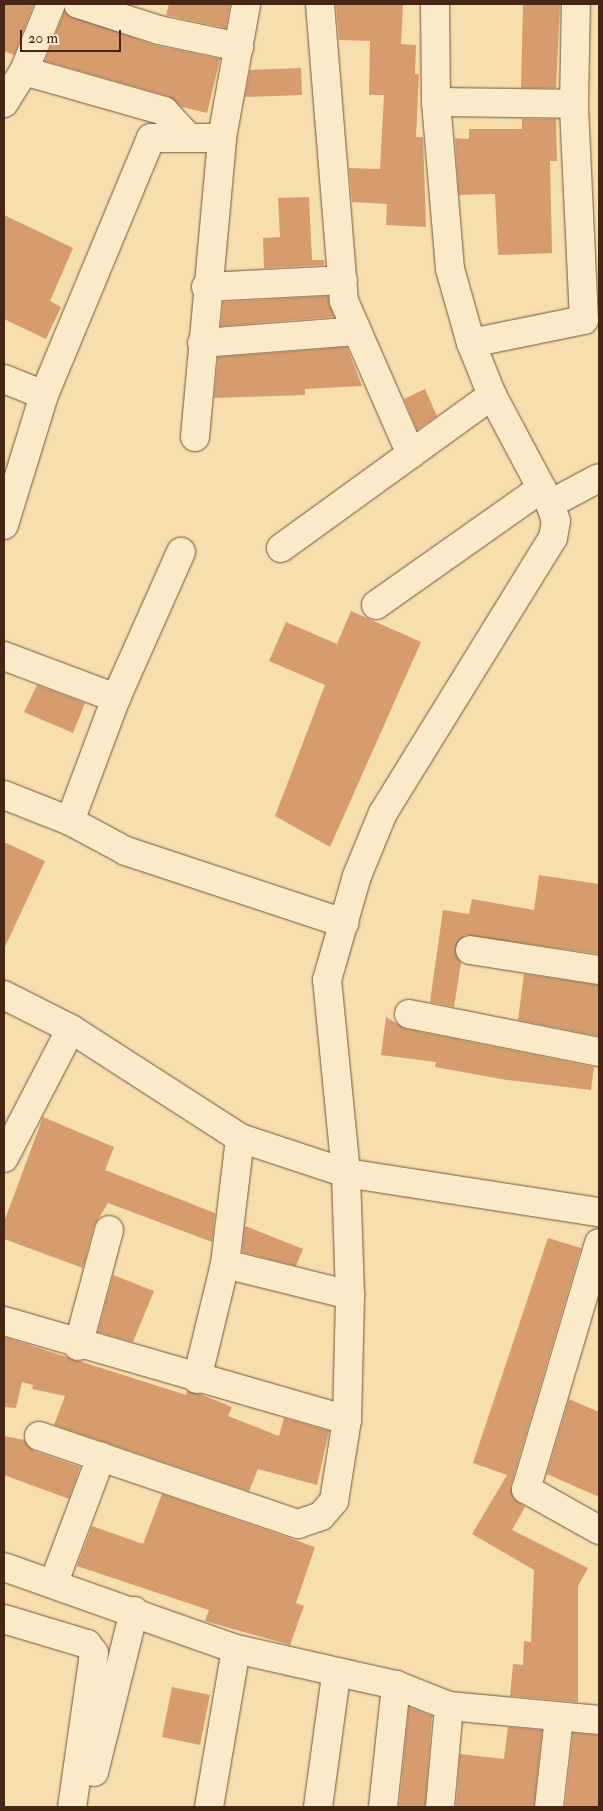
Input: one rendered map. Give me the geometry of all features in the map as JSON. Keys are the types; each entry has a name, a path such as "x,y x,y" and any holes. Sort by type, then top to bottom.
{"street":[{"path":"4,103 24,70 51,4"},
{"path":"78,4 159,30 239,47"},
{"path":"195,437 206,286 222,138 246,4"},
{"path":"320,4 344,301 412,454"},
{"path":"39,1436 298,1524 321,1516 334,1500 347,1420 350,1295 346,1174 327,980 344,923 383,813 553,538 556,521 546,496 492,395 471,343 450,269 436,102 435,4"},
{"path":"471,343 584,320 574,104 576,4"},
{"path":"24,70 164,112 189,138"},
{"path":"436,102 574,104"},
{"path":"4,524 44,395 151,138 222,138"},
{"path":"206,286 343,280"},
{"path":"202,343 357,331"},
{"path":"4,379 44,395"},
{"path":"281,548 492,395"},
{"path":"376,605 546,496 599,478"},
{"path":"70,821 116,698 181,552"},
{"path":"4,656 116,698"},
{"path":"4,795 70,821 126,851 344,923"},
{"path":"470,950 599,970"},
{"path":"4,995 71,1029 240,1138 346,1174 599,1212"},
{"path":"409,1014 599,1052"},
{"path":"4,1158 71,1029"},
{"path":"197,1379 225,1264 240,1138"},
{"path":"78,1346 109,1230"},
{"path":"599,1243 590,1311 526,1489 599,1530"},
{"path":"225,1264 350,1295"},
{"path":"4,1321 78,1346 347,1420"},
{"path":"54,1582 101,1457"},
{"path":"4,1567 54,1582 236,1649 336,1675 396,1685 449,1706 559,1718 599,1720"},
{"path":"91,1783 134,1611"},
{"path":"4,1619 87,1644 94,1652 72,1807"},
{"path":"209,1807 236,1649"},
{"path":"318,1807 336,1675"},
{"path":"383,1807 396,1685"},
{"path":"440,1807 449,1706"},
{"path":"550,1807 559,1718"}],"building":[{"path":"4,4 34,4 14,55 4,51"},
{"path":"169,4 230,4 226,28 166,15"},
{"path":"336,4 403,4 401,44 416,45 415,74 419,74 416,137 423,137 426,227 386,225 387,204 352,202 349,168 380,169 384,95 369,95 370,41 339,40"},
{"path":"523,4 560,4 556,88 521,88"},
{"path":"64,12 154,45 220,59 207,113 182,107 168,96 45,61"},
{"path":"301,68 302,95 245,97 250,70"},
{"path":"522,119 556,119 557,161 550,161 552,253 498,255 495,194 459,195 455,138 469,139 469,129 522,129"},
{"path":"309,197 312,260 324,260 324,265 264,268 263,238 280,237 278,198"},
{"path":"4,215 73,248 50,301 61,307 46,339 4,319"},
{"path":"328,296 334,317 221,326 223,302"},
{"path":"347,347 362,386 305,389 305,395 214,398 218,357"},
{"path":"425,389 437,416 417,430 404,399"},
{"path":"351,611 421,642 330,847 275,816 325,685 269,661 286,622 337,644"},
{"path":"37,685 85,703 73,733 24,712"},
{"path":"4,842 45,861 4,949"},
{"path":"539,875 599,884 599,954 465,935 455,948 461,963 454,1007 430,1002 443,910 469,914 472,899 534,910"},
{"path":"524,974 599,985 598,1036 518,1020"},
{"path":"386,1017 406,1029 594,1067 591,1090 507,1080 435,1067 436,1062 381,1055"},
{"path":"43,1117 114,1147 105,1170 215,1213 212,1242 108,1203 94,1226 83,1268 4,1239 4,1222"},
{"path":"245,1226 303,1249 296,1266 242,1252"},
{"path":"548,1238 581,1248 511,1485 513,1498 525,1507 512,1530 588,1568 578,1586 578,1702 510,1696 513,1664 523,1665 524,1641 531,1642 534,1570 472,1534 507,1475 473,1463"},
{"path":"113,1275 154,1291 133,1342 98,1332"},
{"path":"4,1337 186,1395 187,1391 200,1394 232,1407 228,1416 279,1436 284,1418 329,1431 317,1485 258,1469 249,1491 54,1425 65,1396 32,1389 33,1385 22,1382 16,1408 4,1407"},
{"path":"569,1399 599,1412 599,1497 547,1474"},
{"path":"4,1436 24,1440 34,1451 80,1467 69,1499 4,1475"},
{"path":"162,1494 315,1547 296,1603 304,1606 290,1645 205,1621 209,1610 77,1566 92,1526 143,1544"},
{"path":"172,1687 210,1695 200,1745 162,1737"},
{"path":"409,1707 432,1716 425,1807 399,1807"},
{"path":"508,1727 542,1730 534,1807 456,1807 460,1754 504,1759"},
{"path":"573,1733 599,1735 599,1807 565,1807"}]}
